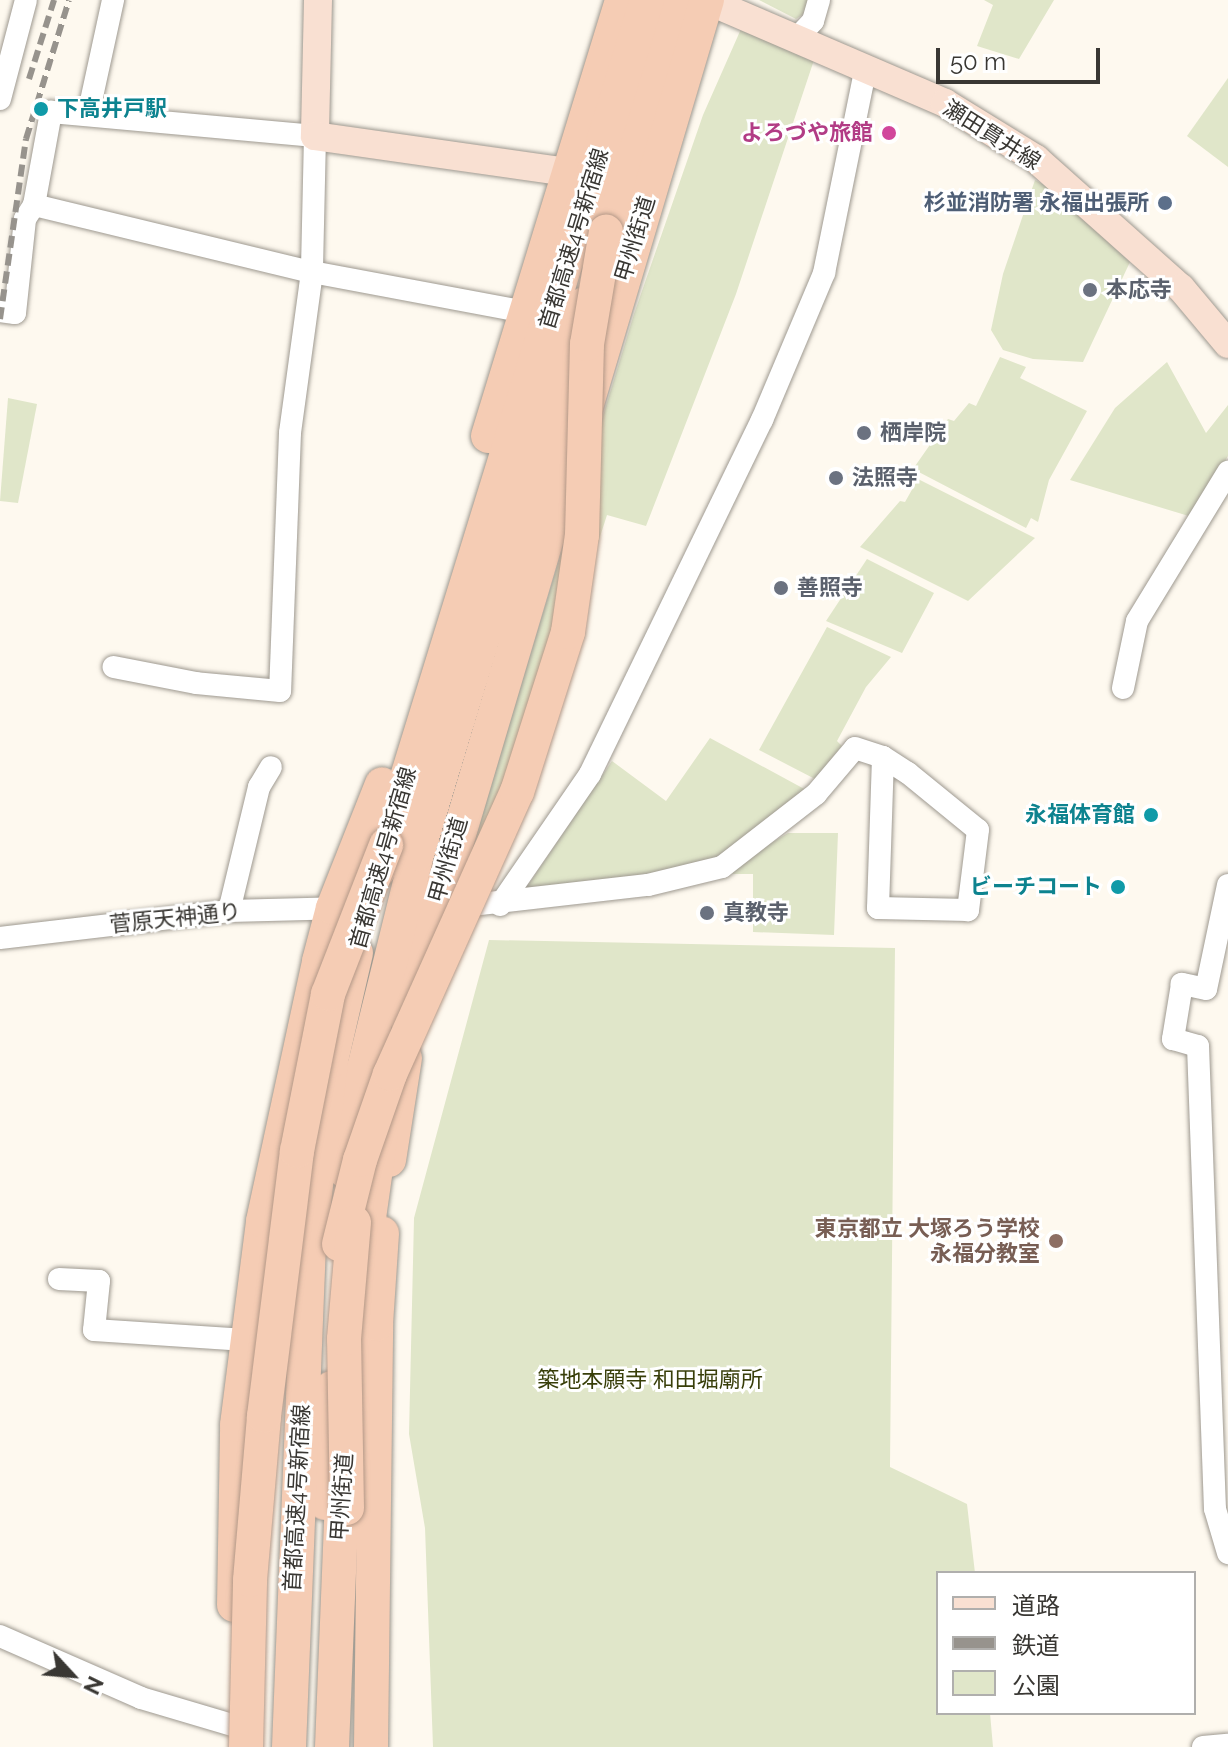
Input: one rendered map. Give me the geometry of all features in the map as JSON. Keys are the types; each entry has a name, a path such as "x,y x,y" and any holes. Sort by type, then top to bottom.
{"highway":[{"path":"237,1740 237,1425 246,1340 286,1104 342,908 622,0"},
{"name":"首都高速4号新宿線","path":"289,1747 318,1145 351,971 386,845 647,0"},
{"name":"首都高速4号新宿線","path":"315,1747 339,1244 348,1158 383,979 676,0"},
{"name":"甲州街道","path":"332,1747 340,1508 368,1203 396,1051 435,905 711,2"},
{"path":"339,1244 360,1160 390,1074 517,792 568,632 582,535 587,344 606,232"},
{"path":"237,1740 260,1461 297,1151 328,994 386,845"},
{"path":"357,1747 358,1655 385,1186 435,905"},
{"path":"272,1747 287,1334 299,1196 342,908"},
{"path":"342,1747 344,1339 350,1244 390,1074"},
{"path":"262,1747 260,1339 286,1104"},
{"path":"371,1747 376,1324"}],"main road":[{"path":"318,0 315,136 568,172"},
{"name":"瀬田貫井線","path":"711,2 945,103 1036,159 1181,288 1228,344"}],"street":[{"path":"0,99 26,0"},
{"path":"88,115 113,0"},
{"path":"789,34 813,21 819,0"},
{"path":"500,905 590,774 762,420 824,273 866,67"},
{"path":"8,312 25,219 34,205 51,112 315,136 312,272 290,433 280,691 196,683 114,667"},
{"path":"34,205 312,272 526,312"},
{"path":"1123,688 1137,621 1228,472"},
{"path":"435,905 469,910 648,885 722,867 816,794 848,750 883,757 978,830 968,910 878,908 883,757"},
{"path":"229,911 259,787 271,767"},
{"path":"1228,885 1206,989 1182,984 1173,1039 1198,1046 1215,1509 1228,1553"},
{"name":"菅原天神通り","path":"0,938 229,911 342,908"},
{"path":"59,1279 99,1281 94,1330 246,1340"},
{"path":"0,1636 237,1740"},
{"path":"1203,1747 1228,1745"}],"green space":[{"path":"759,0 812,0 808,11 796,19"},
{"path":"984,0 1054,0 1019,59 977,46 993,5"},
{"path":"741,29 814,60 736,294 646,526 607,515 482,902 468,859 634,314 703,115"},
{"path":"1228,78 1228,167 1187,136"},
{"path":"1035,180 1050,188 1130,262 1083,362 1033,359 1003,350 991,330 1003,274"},
{"path":"1000,357 1026,367 1020,378 1087,411 1049,480 1038,522 1031,518 1026,528 913,469 948,419 954,421 969,403 976,406"},
{"path":"1167,362 1206,433 1228,405 1228,456 1192,517 1070,480 1115,408"},
{"path":"8,398 37,404 18,503 0,501"},
{"path":"918,479 1035,538 968,601 860,547 900,501 905,502"},
{"path":"867,559 934,593 902,653 826,621"},
{"path":"827,627 891,657 866,687 837,741 842,746 815,779 759,750"},
{"path":"710,738 808,791 717,861 520,897 612,761 666,801"},
{"path":"788,833 838,833 834,935 753,932 753,874 733,874 732,866"},
{"name":"築地本願寺 和田堀廟所","path":"489,940 895,948 890,1467 967,1504 975,1571 936,1571 936,1715 990,1715 993,1747 433,1747 425,1528 409,1434 414,1218"}],"railway":[{"path":"29,79 54,0"},
{"path":"0,319 26,139 69,0"}],"place":[{"name":"下高井戸駅","path":"41,109"},
{"name":"よろづや旅館","path":"889,133"},
{"name":"杉並消防署 永福出張所","path":"1165,203"},
{"name":"本応寺","path":"1090,290"},
{"name":"栖岸院","path":"864,433"},
{"name":"法照寺","path":"836,478"},
{"name":"善照寺","path":"781,588"},
{"name":"永福体育館","path":"1151,815"},
{"name":"ビーチコート","path":"1118,887"},
{"name":"真教寺","path":"707,913"},
{"name":"東京都立 大塚ろう学校 永福分教室","path":"1056,1241"}]}
